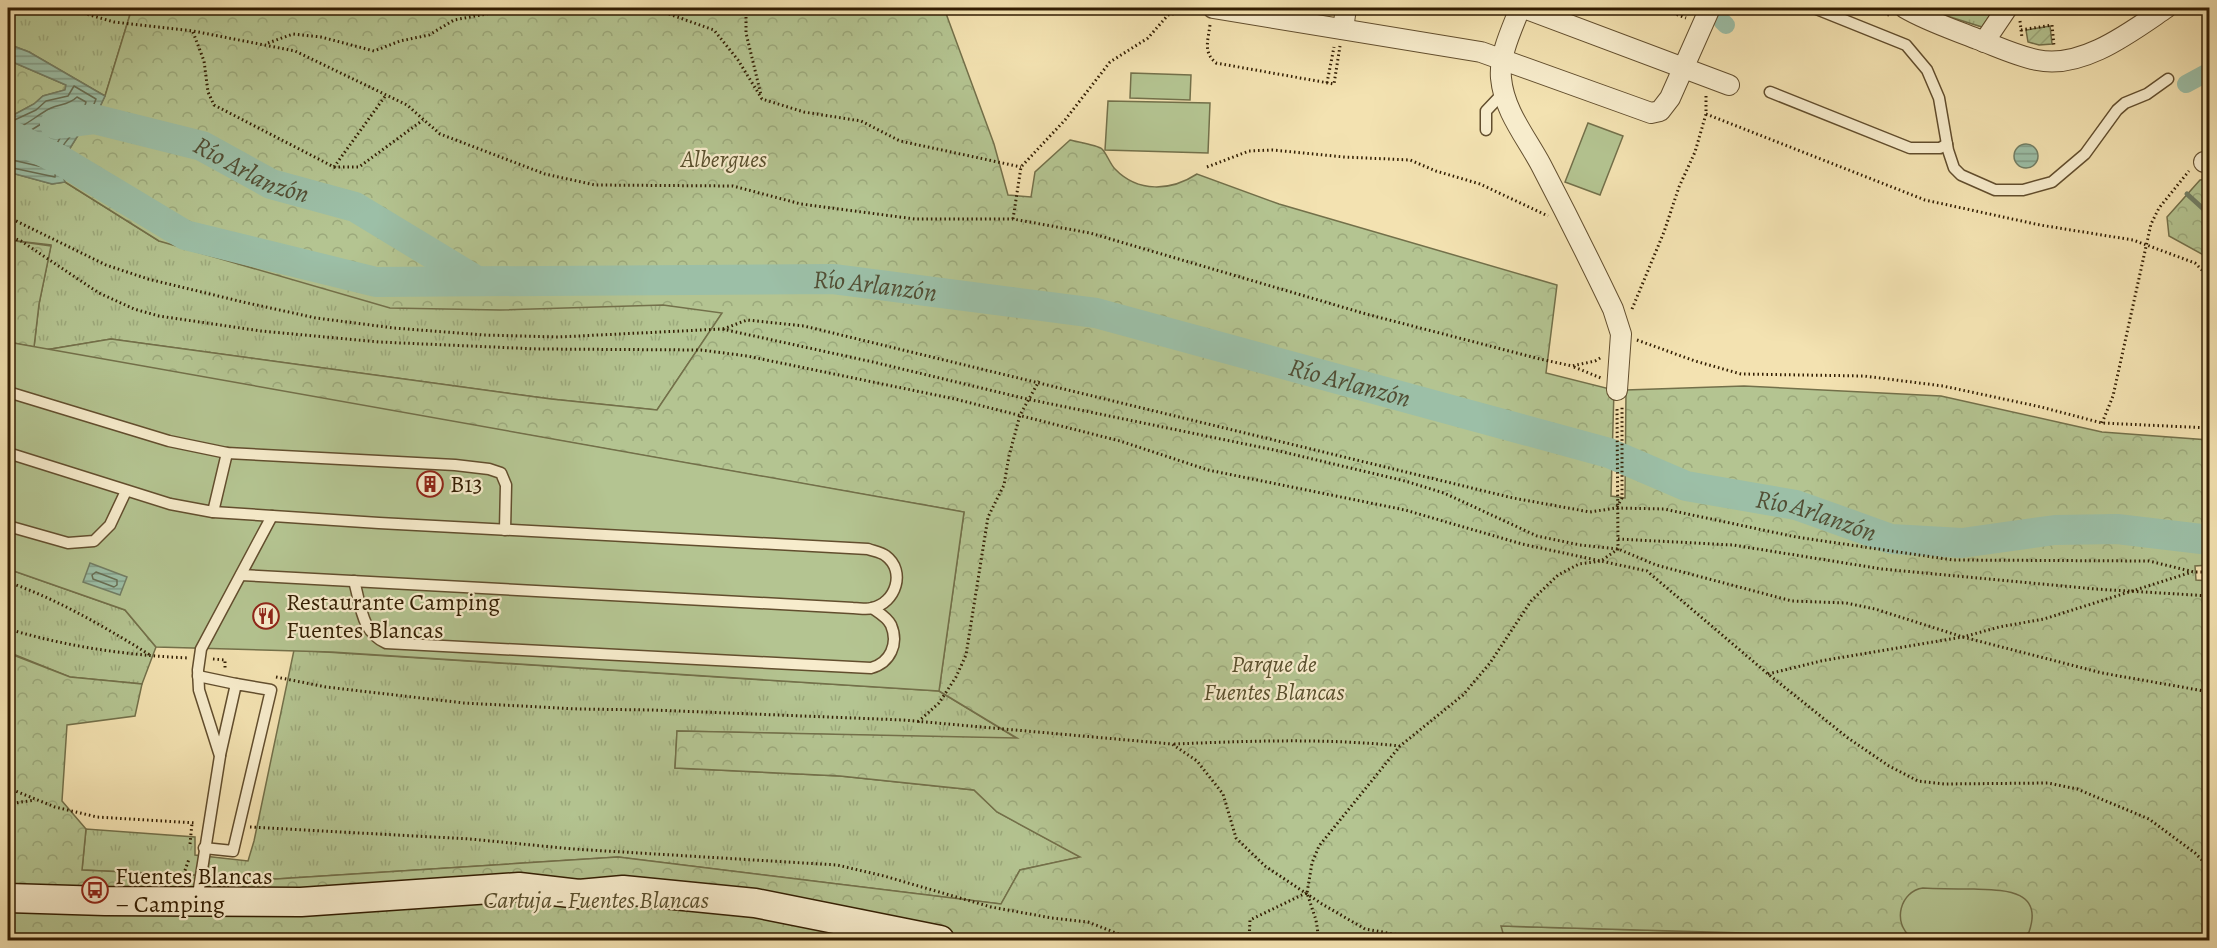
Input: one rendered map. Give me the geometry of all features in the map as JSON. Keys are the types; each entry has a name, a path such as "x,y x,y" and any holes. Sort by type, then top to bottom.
{"main road":[{"path":"8,898 186,893 301,902 519,887 579,894 623,890 755,903 940,940"}],"street":[{"path":"1213,8 1481,51 1651,113 1660,111 1670,98 1703,14"},
{"path":"1343,29 1346,8"},
{"path":"1520,8 1502,58 1501,77 1504,92 1513,118 1530,144 1613,309 1621,334 1617,388"},
{"path":"1524,8 1720,82"},
{"path":"1907,8 1984,42 2037,60 2061,61 2113,43 2166,8"},
{"path":"1984,42 2013,10"}],"lane":[{"path":"1814,8 1906,45 1927,70 1937,92 1954,168 1960,175 1984,186 2005,191 2024,190 2052,182 2085,154 2107,122 2125,104 2147,94 2168,79"},
{"path":"1486,130 1486,111 1504,92"},
{"path":"1770,92 1910,148 1940,148 1947,144"},
{"path":"8,392 169,441 226,453 455,465 489,469 501,473 506,485 506,530"},
{"path":"8,453 170,504 213,512 868,549 886,555 896,570 897,585 889,600 872,609"},
{"path":"213,512 226,453"},
{"path":"8,526 68,543 94,541 110,525 126,491"},
{"path":"219,756 199,690 201,649 272,516"},
{"path":"241,575 354,581 872,609 884,616 890,624 893,639 890,657 882,665 871,668 386,643 375,638 367,627 354,581"},
{"path":"198,676 271,690 233,851 204,848"},
{"path":"186,893 204,848 219,756 236,684"}],"path":[{"path":"66,8 114,22 193,31 295,51 406,105 440,134 545,174 595,185 733,186 801,204 915,219 1013,219 1090,233 1365,314 1572,366 1617,388 1622,395 1622,498 1616,508 1618,549"},
{"path":"265,44 292,34 321,37 374,51 400,41 429,35 454,20 518,8"},
{"path":"652,8 714,30 738,60 762,99 804,112 861,121 900,141 1021,167"},
{"path":"746,8 746,33 762,99"},
{"path":"1013,219 1021,167 1065,120 1110,62 1148,38 1168,15 1189,9 1213,8 1206,48 1209,57 1216,63 1334,84 1343,29"},
{"path":"1660,8 1703,14"},
{"path":"1976,8 1983,12"},
{"path":"2013,10 2021,30 2023,44"},
{"path":"2021,30 2052,25 2055,51"},
{"path":"193,31 204,61 208,92 214,105 334,167 359,167 423,120"},
{"path":"2203,85 2210,80"},
{"path":"1572,366 1595,361 1608,352 1621,334 1695,152 1706,114 1705,99 1720,82"},
{"path":"334,167 386,95"},
{"path":"1706,114 1925,201 2040,225 2133,240 2195,263 2210,278"},
{"path":"1207,167 1249,151 1273,150 1344,157 1410,160 1436,171 1480,184 1574,229"},
{"path":"2102,423 2112,396 2151,224 2159,208 2188,172 2207,162"},
{"path":"8,217 29,225 106,265 148,279 243,303 316,318 394,328 495,336 558,337 722,329 1027,399 1201,433 1405,481 1444,493 1537,536 1580,545 1618,549 1656,565 1792,601 1846,603 1875,609 1964,637 2102,673 2210,692"},
{"path":"8,236 21,241 99,293 134,309 159,316 261,331 379,342 538,350 701,350 747,356 1020,415 1119,441 1208,470 1405,510 1522,544 1647,571 1768,674 1848,738 1889,766 1918,781 1944,784 2048,783 2077,789 2149,819 2195,853 2210,868"},
{"path":"722,329 747,320 804,326 1039,381 1512,498 1590,512 1616,508 1664,509 1796,537 1953,560 2149,561 2194,572 2210,572"},
{"path":"1621,334 1695,361 1741,374 1864,376 1943,386 2102,423 2210,428"},
{"path":"918,722 939,703 956,677 966,655 988,517 1004,485 1020,415 1039,381"},
{"path":"1618,539 1733,545 1882,569 2210,596"},
{"path":"1319,939 1307,892 1312,862 1319,846 1400,746 1463,696 1490,663 1531,601 1558,575 1579,564 1601,561 1618,549"},
{"path":"1768,674 1821,661 1964,637 1999,627 2044,619 2194,572"},
{"path":"8,582 23,587 109,630 152,656 52,642 8,629"},
{"path":"287,678 326,687 464,703 903,720 1172,744 1348,741 1400,746"},
{"path":"1172,744 1197,761 1223,794 1236,838 1265,866 1365,929 1428,940"},
{"path":"8,788 36,800 97,818 208,824"},
{"path":"8,804 36,800"},
{"path":"190,846 192,823"},
{"path":"238,827 470,839 573,849 837,865 992,907 1088,922 1134,940"},
{"path":"186,893 182,881 189,858"},
{"path":"1249,938 1250,920 1307,892"},
{"path":"1121,935 1371,940"}],"green space":[{"path":"8,8 132,8 105,96 29,52 8,44"},
{"path":"132,8 944,8 994,144 1008,195 1031,197 1035,172 1070,140 1102,149 1115,169 1124,177 1144,186 1176,184 1197,174 1279,204 1557,285 1546,373 1614,390 1611,496 1625,498 1626,390 1744,386 1941,396 2102,432 2209,440 2209,565 2195,566 2196,580 2210,581 2209,940 1898,940 1819,935 1501,926 1505,940 8,940 8,653 70,677 142,684 135,716 67,725 62,801 86,829 82,870 276,879 618,857 1001,904 1020,870 1080,857 997,812 974,790 840,776 675,768 677,731 1017,738 939,691 964,512 45,350 111,339 551,399 657,410 722,313 663,305 500,310 390,308 159,241 65,182 61,172 62,161 80,132 94,119 105,96"},
{"path":"1939,8 1971,8 1981,14 1986,8 1995,8 1982,27 1947,16 1937,10"},
{"path":"2050,26 2052,44 2039,45 2028,42 2026,30"},
{"path":"8,60 66,85 65,90 43,96 34,104 8,118"},
{"path":"1131,73 1191,75 1190,100 1130,98"},
{"path":"1108,101 1210,103 1208,153 1105,150"},
{"path":"1588,123 1623,136 1600,195 1565,182"},
{"path":"8,172 52,184 65,182 159,241 723,312 657,410 551,399 111,339 45,350 34,347 39,304 51,245 8,240"},
{"path":"2210,179 2209,258 2169,236 2167,217 2200,180"},
{"path":"8,240 51,246 39,304 34,347 8,342"},
{"path":"8,342 964,512 939,691 332,652 156,647 125,610 8,569"},
{"path":"8,569 125,610 156,647 142,684 70,677 8,652"},
{"path":"294,650 939,691 1018,739 677,731 675,768 840,776 974,790 997,812 1081,857 1020,870 1001,904 618,857 276,879 82,870 86,829 195,837 195,855 248,861"},
{"path":"1923,888 1997,890 2018,895 2031,907 2032,918 2029,932 2019,940 1911,937 1902,924 1901,908 1909,895"},
{"path":"1500,926 1819,935 1898,940 1505,940"}],"water":[{"path":"8,44 29,52 105,96 94,119 80,132 62,161 61,172 65,182 52,184 8,172 8,118 34,104 43,96 65,90 66,85 8,60"},
{"path":"2026,144 2034,148 2038,156 2034,164 2026,168 2018,164 2014,156 2018,148"},
{"path":"90,563 127,577 120,595 83,582"}],"waterway":[{"path":"187,8 212,8"},
{"path":"1722,21 1726,25"},
{"path":"2186,84 2210,71"},
{"name":"Río Arlanzón","path":"55,124 94,119 202,146 271,184 355,207 477,281"},
{"name":"Río Arlanzón","path":"8,134 62,161 185,235 376,282 833,279 1096,313 1609,453 1686,486 1796,505 1891,539 1962,543 2055,530 2117,529 2210,540"},
{"path":"2187,194 2210,215"}],"place":[{"name":"B13","path":"430,484"},
{"name":"Restaurante Camping Fuentes Blancas","path":"266,616"},
{"name":"Fuentes Blancas – Camping","path":"95,890"}],"park label":[{"name":"Albergues","path":"724,159"},
{"name":"Parque de Fuentes Blancas","path":"1274,678"},
{"name":"Cartuja - Fuentes Blancas","path":"596,900"}]}
